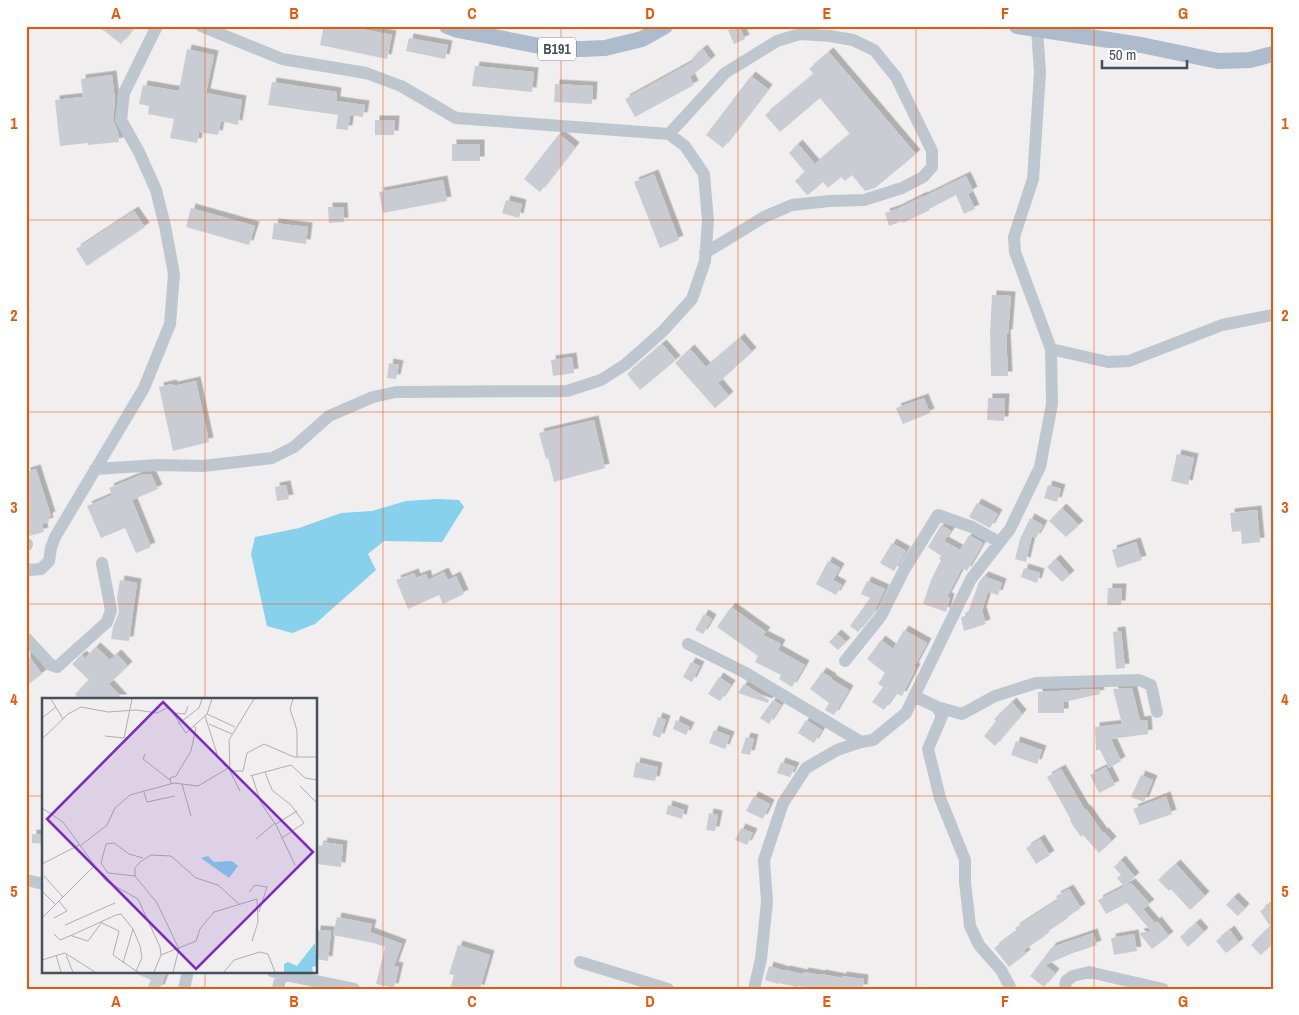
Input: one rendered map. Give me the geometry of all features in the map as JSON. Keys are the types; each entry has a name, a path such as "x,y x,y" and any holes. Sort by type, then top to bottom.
{"main road":[{"name":"B191","path":"448,26 458,30 555,49 573,49 606,48 642,39 665,26"},
{"path":"1017,26 1141,45 1218,61 1250,60 1273,54"}],"street":[{"path":"26,568 30,570 40,568 49,561 54,536 144,388 170,324 174,274 165,226 156,190 139,152 121,120 124,93 157,26"},
{"path":"95,469 159,465 203,466 272,458 294,447 330,416 373,397 396,392 567,391 601,380 626,364 663,331 692,299 705,262 708,221 704,174 685,146 669,134 456,118 401,86 366,73 282,59 201,26"},
{"path":"754,989 761,959 767,902 764,860 783,803 806,768 837,750 873,740 906,713 971,579 1010,529 1040,467 1052,404 1051,349 1014,252 1014,237 1033,179 1040,72 1045,29"},
{"path":"669,134 725,72 777,41 800,34 853,40 874,50 896,77 932,151 932,167 923,177 902,188 864,200 792,205 764,217 705,252"},
{"path":"1051,349 1108,362 1129,362 1222,325 1273,315"},
{"path":"845,660 881,616 904,570 938,515 972,527 999,542"},
{"path":"26,638 51,665 57,667 107,622 111,610 102,563"},
{"path":"688,644 744,672 861,742"},
{"path":"914,696 937,707 962,714 995,696 1036,683 1139,680 1151,686 1157,712"},
{"path":"937,707 942,716 928,749 940,798 965,860 965,882 970,926 979,945 1001,970 1011,989"},
{"path":"26,880 42,884"},
{"path":"580,962 668,989"},
{"path":"184,989 188,972"},
{"path":"1065,989 1066,981 1073,976 1089,972 1141,986 1163,989"},
{"path":"278,989 283,973 354,989"}],"water":[{"path":"459,500 464,507 442,542 384,541 368,554 376,570 315,624 292,633 267,626 251,554 255,537 299,528 341,513 372,511 406,501"}],"building":[{"path":"98,26 135,26 121,44"},
{"path":"324,26 347,26 392,35 387,59 320,45"},
{"path":"739,26 745,39 734,44 728,30"},
{"path":"409,38 448,45 445,59 406,51"},
{"path":"187,49 214,55 206,93 242,100 238,125 221,121 218,135 199,132 197,143 170,138 174,119 148,114 149,106 139,104 143,85 179,91"},
{"path":"703,49 711,60 690,77 694,85 635,117 625,99 694,61 692,58"},
{"path":"829,52 916,154 875,188 865,191 852,175 845,181 841,177 828,188 823,182 807,195 795,181 805,172 789,153 798,144 815,164 850,134 820,98 780,132 765,115 814,74 809,69"},
{"path":"475,66 534,72 532,92 472,86"},
{"path":"112,75 115,101 113,120 118,132 119,142 60,146 55,100 83,97 81,79"},
{"path":"751,76 768,89 723,148 706,135"},
{"path":"272,82 337,92 336,101 365,105 363,117 350,115 348,130 336,129 338,115 268,105"},
{"path":"555,84 593,86 592,104 554,102"},
{"path":"375,120 395,120 394,135 375,135"},
{"path":"559,134 575,147 540,192 524,179"},
{"path":"452,144 480,144 480,161 452,161"},
{"path":"654,174 679,240 660,248 634,182"},
{"path":"966,176 973,191 968,194 975,209 964,214 956,195 903,223 902,221 889,226 885,213"},
{"path":"443,180 447,201 383,213 379,192"},
{"path":"506,200 522,204 519,218 502,213"},
{"path":"328,207 343,207 344,222 329,223"},
{"path":"191,208 255,226 249,245 186,227"},
{"path":"134,211 145,227 87,266 76,249"},
{"path":"274,223 308,227 306,244 272,239"},
{"path":"992,295 1011,296 1008,334 1006,334 1008,376 991,376 990,333"},
{"path":"740,338 752,352 718,383 729,396 715,408 675,363 690,349 706,367"},
{"path":"662,344 676,360 640,390 627,374"},
{"path":"572,357 574,373 553,376 551,360"},
{"path":"389,363 399,365 396,379 387,378"},
{"path":"196,381 209,442 173,451 159,387"},
{"path":"924,398 930,413 903,424 896,408"},
{"path":"988,398 1005,398 1004,421 987,420"},
{"path":"594,420 605,468 554,482 539,433"},
{"path":"1177,454 1194,458 1188,485 1171,481"},
{"path":"36,469 51,516 48,517 49,522 42,524 44,532 26,536 26,472"},
{"path":"143,474 151,474 158,489 132,500 151,547 136,553 125,528 101,538 87,506 112,495 109,488"},
{"path":"286,485 289,499 277,501 275,487"},
{"path":"1048,485 1061,489 1057,502 1044,498"},
{"path":"977,503 998,514 990,528 969,517"},
{"path":"1062,508 1079,525 1066,537 1049,521"},
{"path":"1257,510 1260,542 1242,544 1241,531 1232,532 1230,513"},
{"path":"1030,518 1043,525 1036,538 1032,536 1026,562 1015,559 1020,539"},
{"path":"941,525 951,531 944,541 960,550 969,535 983,543 967,571 962,568 947,597 950,598 946,612 923,604 931,580 941,560 939,559 941,556 928,547"},
{"path":"1136,542 1142,560 1117,568 1112,550"},
{"path":"892,543 906,551 894,571 880,563"},
{"path":"1056,559 1070,575 1062,582 1047,567"},
{"path":"828,561 840,568 833,580 842,585 836,595 816,584"},
{"path":"1024,568 1040,573 1037,583 1021,577"},
{"path":"444,572 448,580 456,576 464,594 443,604 439,595 408,609 396,580 414,573 416,578 426,574 428,580"},
{"path":"984,576 1002,583 998,595 988,592 982,611 986,624 964,631 961,619 967,615 979,582"},
{"path":"120,580 137,583 129,641 111,639 119,612 117,598"},
{"path":"867,581 885,589 874,612 858,632 850,626 870,598 861,594"},
{"path":"1108,588 1122,588 1121,605 1107,605"},
{"path":"731,607 766,632 763,635 781,644 778,650 805,665 792,687 779,679 781,675 755,662 758,656 717,627"},
{"path":"704,614 712,619 703,634 695,630"},
{"path":"904,630 927,643 914,667 916,668 902,696 896,693 884,710 872,702 883,687 878,684 885,673 867,659 881,640 893,649"},
{"path":"1121,631 1125,668 1116,669 1113,632"},
{"path":"837,634 846,642 838,650 829,642"},
{"path":"96,647 110,660 117,654 128,666 109,684 122,698 78,698 75,694 89,680 72,664 82,655 85,658"},
{"path":"26,652 42,674 26,686"},
{"path":"691,662 700,666 692,682 683,677"},
{"path":"822,672 849,690 834,715 825,710 829,703 810,689"},
{"path":"719,677 731,685 720,701 708,694"},
{"path":"744,684 769,700 768,703 738,693"},
{"path":"1132,688 1140,721 1147,720 1148,734 1111,739 1121,761 1109,768 1100,750 1096,750 1095,727 1122,724 1113,689"},
{"path":"1099,689 1100,694 1064,702 1064,713 1038,713 1038,692"},
{"path":"773,700 781,705 769,724 760,718"},
{"path":"1012,702 1022,714 995,746 984,736 996,721 994,719"},
{"path":"658,717 666,720 660,738 652,735"},
{"path":"676,720 690,727 686,735 673,729"},
{"path":"806,720 822,730 814,743 798,733"},
{"path":"714,730 730,736 725,749 709,743"},
{"path":"746,737 754,739 750,755 741,753"},
{"path":"1016,741 1042,750 1037,764 1011,755"},
{"path":"636,762 658,767 655,781 633,777"},
{"path":"781,762 795,767 790,777 777,773"},
{"path":"1106,767 1115,785 1099,793 1090,775"},
{"path":"1061,769 1085,810 1103,833 1112,841 1099,853 1083,835 1081,837 1070,821 1047,777"},
{"path":"1141,775 1153,780 1144,802 1131,797"},
{"path":"754,796 770,804 763,819 746,811"},
{"path":"1166,796 1172,814 1140,825 1133,809"},
{"path":"668,805 684,810 682,819 666,814"},
{"path":"709,813 718,815 715,831 706,830"},
{"path":"741,828 753,833 747,845 735,840"},
{"path":"32,834 42,835 42,844 32,843"},
{"path":"1040,839 1050,855 1036,864 1026,848"},
{"path":"323,842 343,845 341,867 318,864 319,845 322,846"},
{"path":"1121,860 1135,877 1124,886 1117,878 1121,875 1114,867"},
{"path":"1176,864 1205,896 1190,910 1171,889 1169,891 1158,880"},
{"path":"1131,883 1150,904 1143,909 1155,923 1157,921 1169,936 1152,949 1139,933 1151,931 1127,903 1106,914 1098,900"},
{"path":"1069,889 1081,908 1024,950 1026,954 1009,967 994,948 1017,931 1015,928 1058,900 1056,896"},
{"path":"1234,897 1245,908 1238,916 1226,905"},
{"path":"1273,902 1273,943 1261,955 1251,945 1270,926 1260,911"},
{"path":"337,917 372,924 370,932 402,944 394,966 399,967 394,988 376,984 385,947 333,935"},
{"path":"1196,923 1204,932 1188,947 1180,937"},
{"path":"318,930 331,931 328,961 318,959"},
{"path":"1230,930 1239,943 1226,953 1216,941"},
{"path":"1093,933 1097,945 1045,965 1055,973 1044,987 1030,976 1052,947"},
{"path":"1134,934 1137,951 1114,955 1111,938"},
{"path":"458,945 490,955 480,989 450,989 454,975 449,974"},
{"path":"769,966 803,974 804,972 842,978 842,976 864,979 863,989 836,987 836,989 817,989 778,984 765,980"},
{"path":"132,972 167,972 160,989 147,989 151,980"}]}
